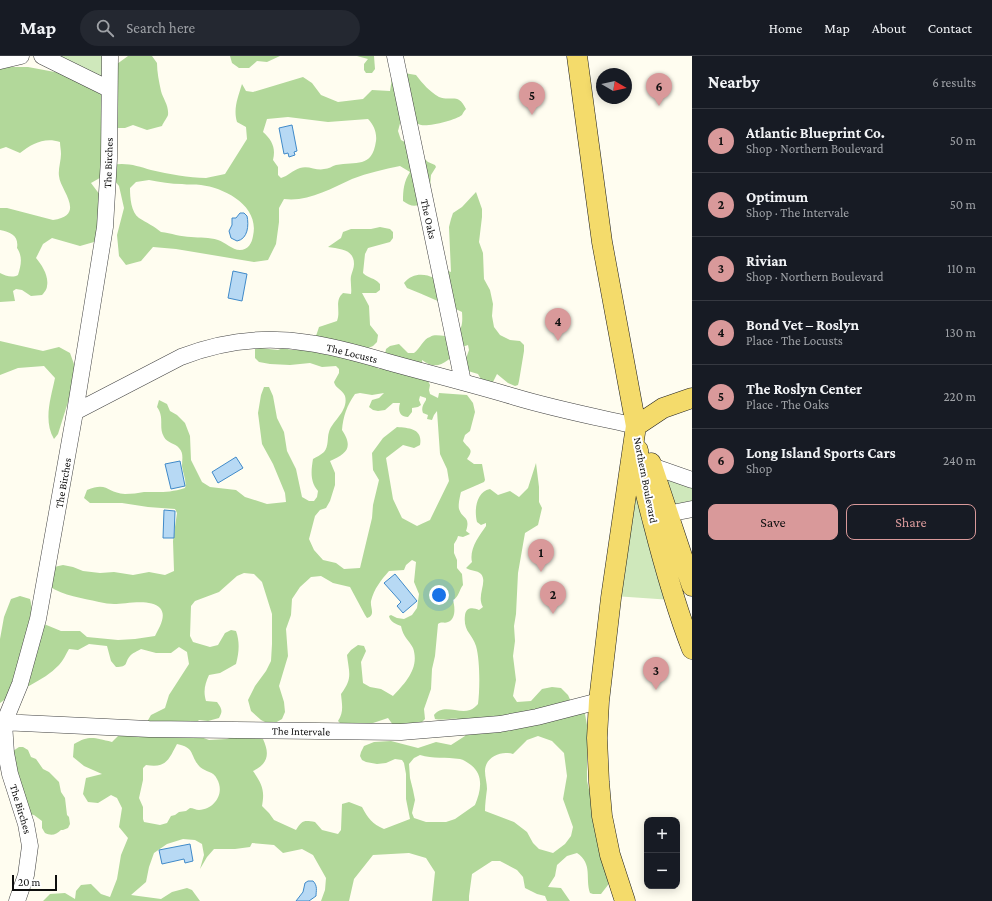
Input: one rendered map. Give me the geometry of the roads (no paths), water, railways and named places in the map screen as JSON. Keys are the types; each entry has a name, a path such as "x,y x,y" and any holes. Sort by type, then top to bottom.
{"main road":[{"path":"577,56 602,242 636,426 619,542 599,701 597,752 602,816 610,855 625,901"},
{"path":"636,426 663,408 692,398"},
{"name":"Northern Boulevard","path":"636,426 652,466 692,586"},
{"name":"Northern Boulevard","path":"636,426 638,454 646,495 666,571 692,649"}],"street":[{"path":"0,61 21,56"},
{"path":"42,56 109,89"},
{"name":"The Birches","path":"17,901 26,874 30,846 26,824 10,774 2,722 20,684 38,619 75,412 104,227 109,159 110,56"},
{"name":"The Oaks","path":"394,56 463,382"},
{"name":"The Locusts","path":"75,412 181,357 215,346 242,341 267,340 318,344 525,400 636,426"},
{"path":"652,466 692,480"},
{"path":"667,514 692,509"},
{"name":"The Intervale","path":"2,722 149,730 402,732 500,724 537,717 599,701"}],"water":[{"path":"292,125 297,151 294,152 295,155 289,157 288,153 284,154 279,128"},
{"path":"240,213 244,213 247,216 248,227 246,235 241,240 237,241 231,238 229,231 232,225 232,218 236,218"},
{"path":"233,271 247,274 242,301 228,298"},
{"path":"236,457 243,468 218,483 212,472"},
{"path":"180,461 185,486 171,489 165,464"},
{"path":"164,510 175,511 174,538 163,538"},
{"path":"395,574 417,601 403,613 397,606 401,602 384,583"},
{"path":"190,844 193,861 185,863 184,859 162,864 159,850"},
{"path":"308,881 313,881 316,885 316,896 309,901 296,901 303,892 305,883"}],"place":[{"name":"Long Island Sports Cars","path":"659,106"},
{"name":"The Roslyn Center","path":"532,115"},
{"name":"Bond Vet – Roslyn","path":"558,341"},
{"name":"Atlantic Blueprint Co.","path":"541,572"},
{"name":"Optimum","path":"553,614"},
{"name":"Rivian","path":"656,690"}]}
